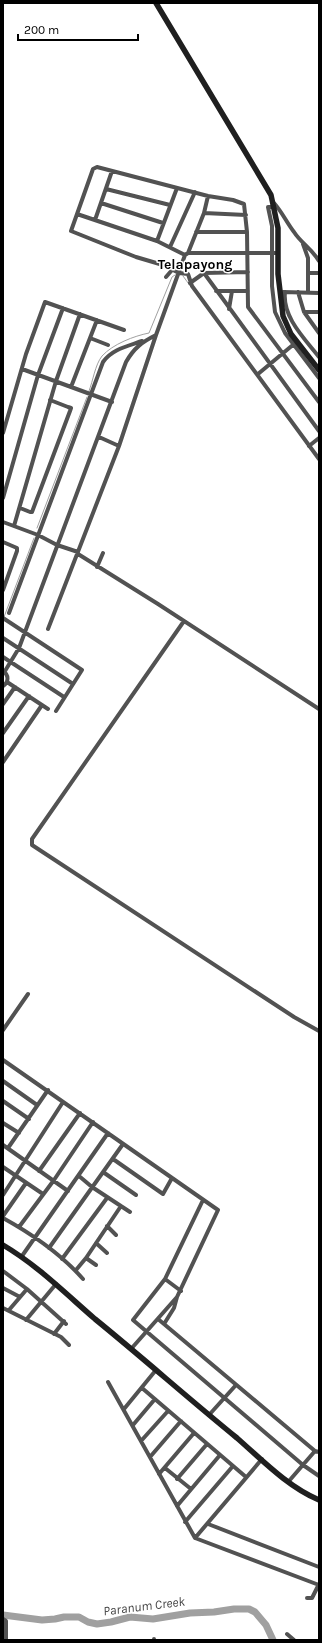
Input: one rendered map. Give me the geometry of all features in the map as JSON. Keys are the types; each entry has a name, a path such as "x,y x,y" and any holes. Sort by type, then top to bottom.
{"street":[{"path":"156,3 268,188 278,228 278,253 283,316 287,327 319,370"},
{"path":"319,402 248,307 248,232 244,204 97,167 93,168 71,229 73,233 136,257 163,265 179,273 188,274 190,283 319,459"},
{"path":"95,220 112,172"},
{"path":"157,241 177,188"},
{"path":"106,189 170,205"},
{"path":"170,247 195,192"},
{"path":"48,629 119,446 156,335 179,273 204,213 208,196"},
{"path":"101,203 163,223"},
{"path":"273,204 302,243 314,253 319,260"},
{"path":"273,204 268,207 272,226 272,294 275,312 285,333 319,378"},
{"path":"204,213 246,215"},
{"path":"77,214 157,241 187,254 278,253"},
{"path":"196,232 248,232"},
{"path":"302,243 308,258 308,293"},
{"path":"166,277 172,270"},
{"path":"190,283 204,273 248,272"},
{"path":"204,273 319,431"},
{"path":"308,273 319,273"},
{"path":"216,291 248,291"},
{"path":"229,309 232,291"},
{"path":"282,292 319,293"},
{"path":"282,292 295,326 319,357"},
{"path":"298,292 304,312 319,333"},
{"path":"3,433 44,303 46,302 124,330"},
{"path":"3,498 38,375 63,308"},
{"path":"304,312 319,312"},
{"path":"14,526 50,400 80,314"},
{"path":"71,387 97,320"},
{"path":"9,613 105,359 117,350 156,335"},
{"path":"90,338 108,345"},
{"path":"3,686 7,682 8,676 4,671 19,648 126,362 142,341"},
{"path":"258,374 294,344"},
{"path":"22,369 112,402"},
{"path":"20,508 32,512 70,411 68,406 50,400"},
{"path":"99,437 119,446"},
{"path":"309,446 319,438"},
{"path":"3,522 78,553 319,709"},
{"path":"3,542 17,550 3,590"},
{"path":"98,567 103,553"},
{"path":"3,573 8,575"},
{"path":"4,619 81,668 82,671 56,711"},
{"path":"184,621 31,842 32,845 294,1017 319,1031"},
{"path":"3,638 73,684"},
{"path":"3,657 64,698"},
{"path":"7,682 48,709"},
{"path":"3,704 15,687"},
{"path":"3,733 28,696"},
{"path":"3,762 42,705"},
{"path":"3,1030 28,994"},
{"path":"3,1061 48,1090 218,1210 181,1291 158,1320 131,1349"},
{"path":"3,1081 37,1105"},
{"path":"8,1148 48,1090"},
{"path":"3,1101 29,1119"},
{"path":"3,1195 26,1162 63,1102"},
{"path":"39,1171 80,1113"},
{"path":"19,1227 54,1180 93,1122"},
{"path":"3,1123 19,1133"},
{"path":"22,1256 108,1133"},
{"path":"49,1248 123,1144"},
{"path":"3,1145 68,1191"},
{"path":"113,1159 163,1194 172,1178"},
{"path":"3,1167 44,1194"},
{"path":"103,1172 136,1195"},
{"path":"78,1176 107,1198 130,1212"},
{"path":"26,1183 3,1217 35,1237 76,1270 84,1279"},
{"path":"62,1259 107,1198"},
{"path":"203,1200 165,1279 133,1320 303,1464 319,1475"},
{"path":"76,1270 86,1258 121,1206"},
{"path":"107,1226 116,1235"},
{"path":"96,1243 107,1253"},
{"path":"3,1245 22,1256 56,1284 209,1415 289,1481 307,1495 319,1500"},
{"path":"86,1258 96,1265"},
{"path":"3,1271 27,1289 65,1323 54,1334"},
{"path":"165,1279 181,1291"},
{"path":"26,1320 56,1284"},
{"path":"3,1288 20,1297"},
{"path":"9,1310 27,1289"},
{"path":"164,1324 174,1308 177,1297"},
{"path":"3,1308 63,1338 69,1345"},
{"path":"158,1320 317,1451 303,1464 289,1481"},
{"path":"124,1409 156,1370"},
{"path":"108,1382 195,1538 319,1585 312,1598 307,1598"},
{"path":"209,1415 236,1385"},
{"path":"142,1388 246,1477"},
{"path":"133,1425 155,1399"},
{"path":"141,1441 168,1411"},
{"path":"150,1457 181,1421"},
{"path":"159,1474 194,1433"},
{"path":"177,1479 207,1444"},
{"path":"177,1506 220,1455"},
{"path":"195,1538 262,1459"},
{"path":"186,1522 233,1466"},
{"path":"165,1468 191,1490"},
{"path":"208,1524 319,1567"},
{"path":"3,1619 6,1621 6,1640"},
{"path":"287,1634 294,1640"}],"waterway":[{"path":"89,391 96,368 102,356 124,341 149,333 172,277 175,275"},
{"path":"183,276 191,287"},
{"path":"37,528 87,397"},
{"path":"4,617 34,538"},
{"name":"Paranum Creek","path":"3,1615 42,1620 64,1617 79,1617 88,1622 97,1624 130,1617 153,1619 190,1613 249,1609 255,1612 266,1625 273,1640"}],"district":[{"name":"Telapayong","path":"195,264"}]}
